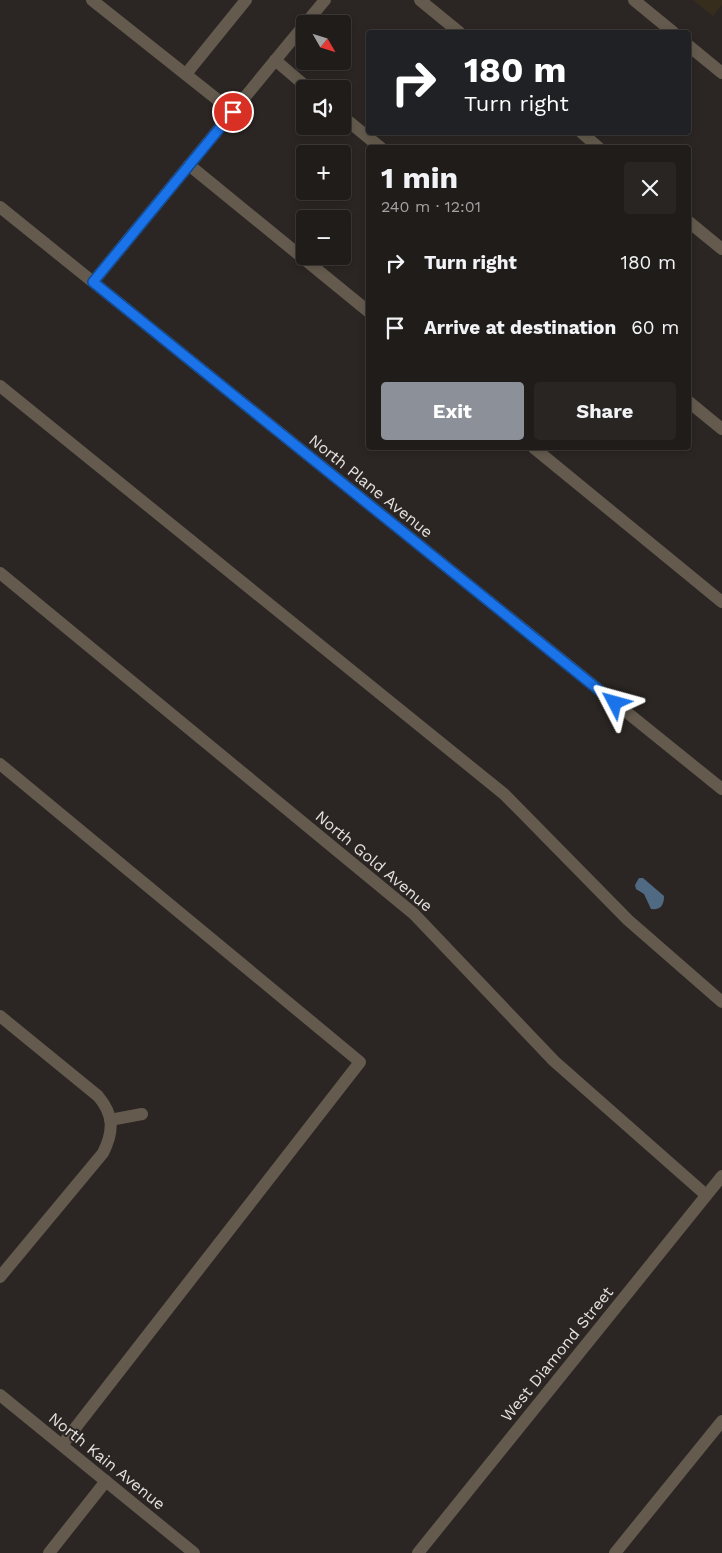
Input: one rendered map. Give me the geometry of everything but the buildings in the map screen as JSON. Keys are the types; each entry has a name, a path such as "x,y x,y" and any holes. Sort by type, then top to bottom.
{"street":[{"path":"92,0 233,112"},
{"path":"186,74 246,0"},
{"path":"312,15 325,0"},
{"path":"420,0 457,30"},
{"path":"634,0 671,30"},
{"path":"93,282 296,35"},
{"path":"691,48 722,74"},
{"path":"275,60 298,80"},
{"path":"351,123 377,145"},
{"path":"584,135 596,145"},
{"path":"189,165 366,310"},
{"name":"North Plane Avenue","path":"0,207 722,790"},
{"path":"691,224 722,249"},
{"path":"0,386 504,794 628,920 722,1002"},
{"path":"691,404 722,429"},
{"path":"536,450 722,602"},
{"name":"North Gold Avenue","path":"0,573 414,914 554,1061 706,1196"},
{"path":"0,764 360,1062 62,1445"},
{"path":"0,1016 98,1096 104,1103 112,1129 110,1140 103,1153 0,1277"},
{"path":"110,1120 142,1114"},
{"name":"West Diamond Street","path":"418,1553 722,1176"},
{"name":"North Kain Avenue","path":"0,1395 194,1553"},
{"path":"615,1553 722,1421"},
{"path":"49,1553 106,1481"}],"shaded area":[{"path":"693,0 722,0 722,5 713,16"}],"water":[{"path":"639,878 643,878 664,896 663,904 660,908 651,909 644,894 636,889 635,885"}],"route":[{"path":"233,112 93,282 615,703"}]}
